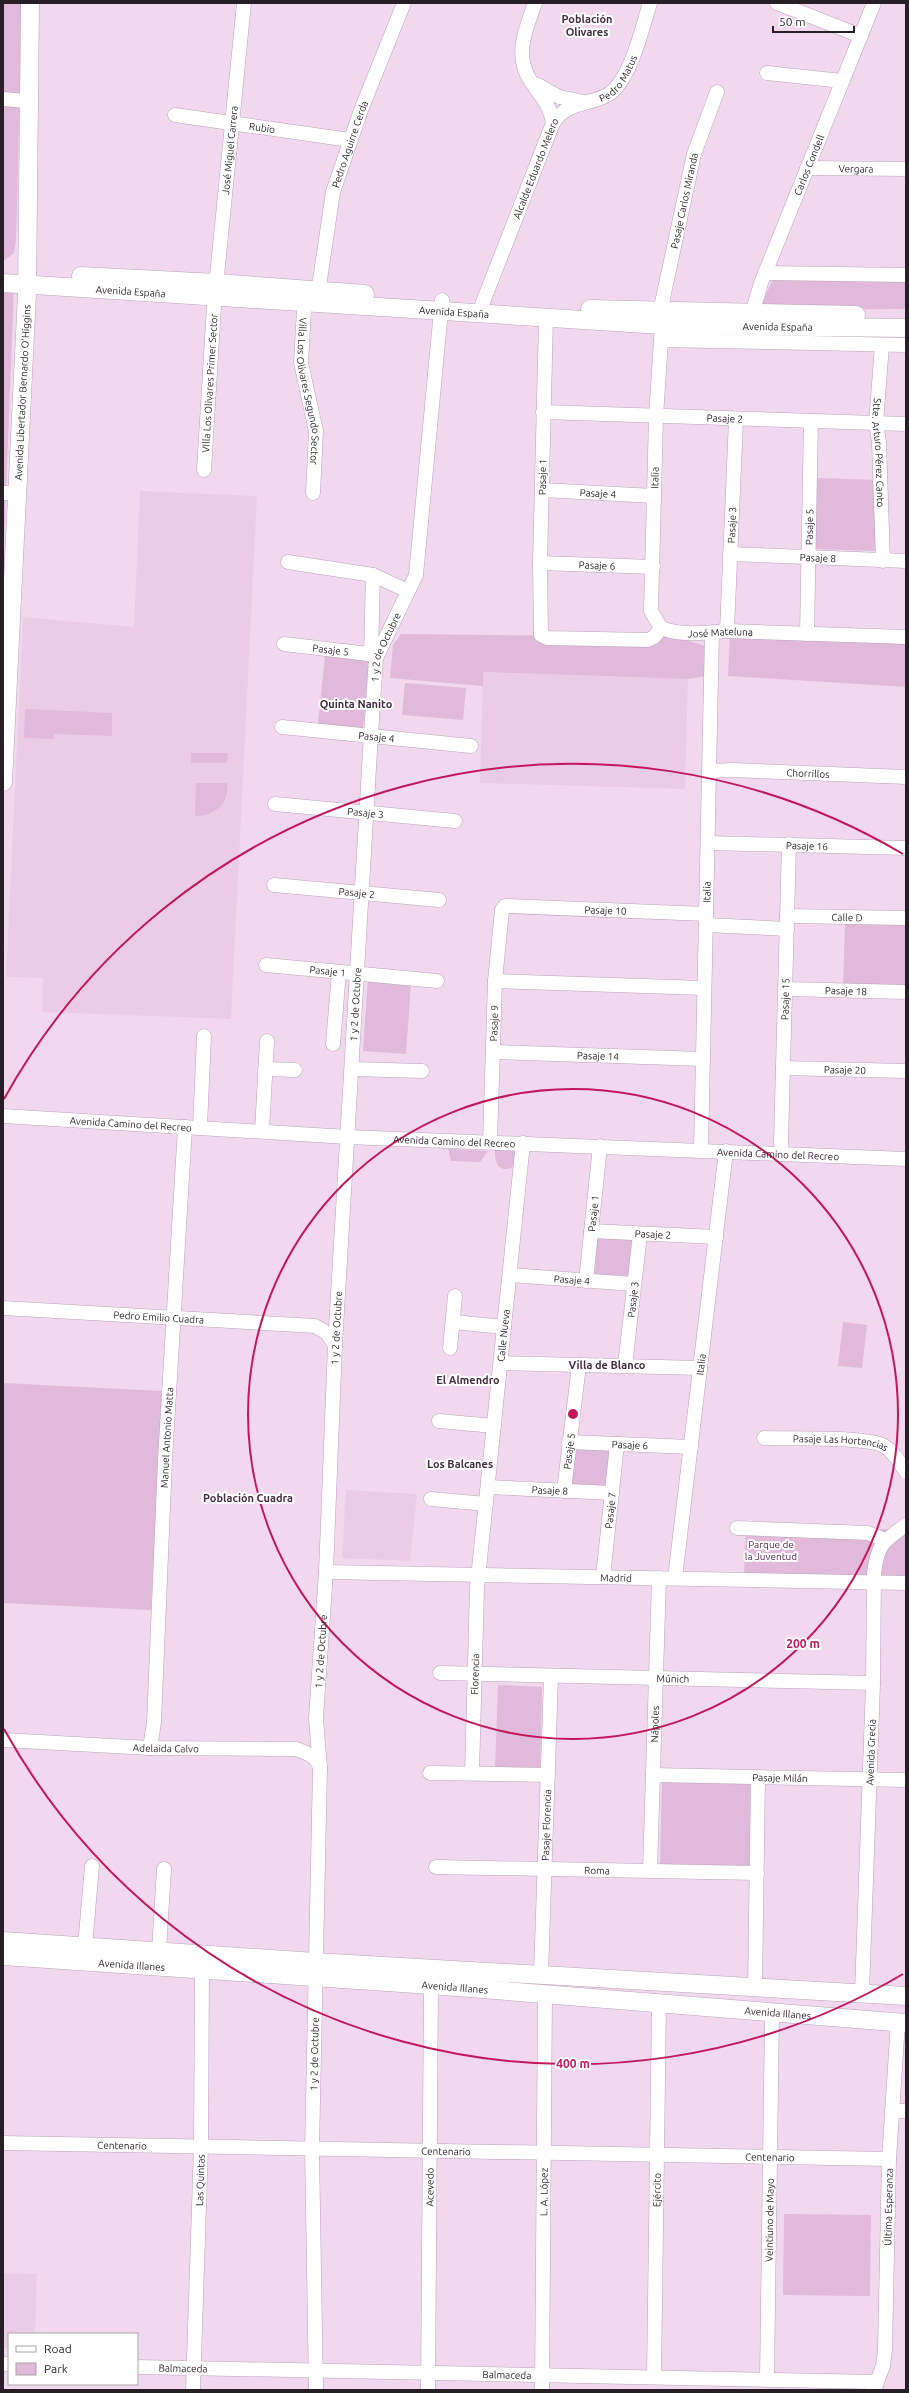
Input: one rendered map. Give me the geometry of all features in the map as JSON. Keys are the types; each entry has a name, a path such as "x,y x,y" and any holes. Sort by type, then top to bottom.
{"main road":[{"name":"Avenida Libertador Bernardo O'Higgins","path":"3,782 10,493 26,273 30,3"},
{"name":"Avenida España","path":"3,283 26,273 216,290 481,308 661,326"},
{"path":"3,274 26,273"},
{"name":"Avenida España","path":"481,308 546,318 661,326 750,321 906,316"},
{"name":"Avenida España","path":"750,321 906,328"},
{"name":"Avenida Illanes","path":"3,1941 160,1951 432,1985 832,2018 903,2018"},
{"name":"Avenida Illanes","path":"3,1956 202,1970 315,1970 541,1974 906,1996"},
{"path":"791,1989 788,2005 792,2014"},
{"path":"832,2018 856,2005 862,1993"}],"street":[{"name":"José Miguel Carrera","path":"216,290 244,3"},
{"name":"Pedro Aguirre Cerda","path":"311,297 328,209 350,140 404,3"},
{"name":"Alcalde Eduardo Melero","path":"481,308 553,123 550,108 530,79 524,65 521,48 535,3"},
{"name":"Pedro Matus","path":"553,123 565,110 584,102 608,95 617,88 628,66 650,3"},
{"path":"777,3 861,36"},
{"name":"Carlos Condell","path":"750,321 765,273 874,3"},
{"path":"767,73 842,81"},
{"path":"530,79 549,93 584,102"},
{"name":"Pasaje Carlos Miranda","path":"661,326 694,154 717,92"},
{"path":"3,99 28,101"},
{"name":"Rubio","path":"175,115 350,140"},
{"name":"Vergara","path":"807,168 906,169"},
{"path":"765,273 906,274"},
{"name":"VIlla Los Olivares Primer Sector","path":"204,470 216,290"},
{"name":"Villa Los Olivares Segundo Sector","path":"311,297 301,363 316,431 313,493"},
{"name":"1 y 2 de Octubre","path":"316,2390 312,2149 320,1768 316,1718 326,1572 335,1345 358,974 374,654 408,591 417,569 442,305"},
{"name":"Pasaje 1","path":"546,318 540,563 541,635 547,638 648,640 654,637 661,628"},
{"name":"Avenida España","path":"661,326 743,340 906,345"},
{"name":"Italia","path":"661,326 656,417 651,611 661,628"},
{"name":"Stte. Arturo Pérez Canto","path":"882,345 876,423 879,442 883,561"},
{"name":"Pasaje 2","path":"544,412 656,417 906,424"},
{"name":"Pasaje 3","path":"727,631 736,419"},
{"name":"Pasaje 5","path":"807,634 810,558 811,421"},
{"name":"Pasaje 4","path":"542,490 654,496"},
{"name":"Pasaje 8","path":"730,554 906,561"},
{"path":"288,562 373,575 408,591"},
{"name":"Pasaje 6","path":"540,563 653,567"},
{"path":"373,575 374,654"},
{"name":"José Mateluna","path":"661,628 668,630 712,633 727,631 906,637"},
{"name":"Italia","path":"701,1150 712,633"},
{"name":"Pasaje 5","path":"284,644 374,654"},
{"name":"Pasaje 4","path":"282,727 371,734 471,746"},
{"name":"Chorrillos","path":"709,771 733,770 906,777"},
{"name":"Pasaje 3","path":"275,804 456,820"},
{"name":"Pasaje 16","path":"708,843 906,848"},
{"name":"Pasaje 15","path":"782,1154 789,844"},
{"name":"Pasaje 2","path":"274,885 362,895 440,900"},
{"name":"Pasaje 10","path":"505,906 706,919"},
{"name":"Pasaje 9","path":"490,1142 495,981 502,910 505,906"},
{"name":"Calle D","path":"706,919 787,922 906,918"},
{"name":"Pasaje 1","path":"266,965 437,981"},
{"path":"333,1044 338,972"},
{"path":"495,981 704,988"},
{"name":"Pasaje 18","path":"786,989 906,992"},
{"path":"200,1128 204,1036"},
{"path":"262,1131 267,1041"},
{"name":"Pasaje 14","path":"493,1052 703,1059"},
{"name":"Pasaje 20","path":"783,1068 906,1071"},
{"path":"265,1069 295,1070"},
{"path":"352,1069 422,1071"},
{"name":"Avenida Camino del Recreo","path":"3,1116 348,1137 726,1151 906,1160"},
{"name":"Manuel Antonio Matta","path":"150,1748 154,1722 172,1318 185,1127"},
{"name":"Calle Nueva","path":"480,1576 486,1504 524,1143"},
{"name":"Pasaje 1","path":"586,1280 600,1146"},
{"name":"Italia","path":"675,1578 726,1151"},
{"name":"Pasaje 2","path":"591,1231 716,1237"},
{"name":"Pasaje 3","path":"625,1366 640,1234"},
{"name":"Pasaje 4","path":"510,1275 634,1284"},
{"path":"450,1348 455,1296"},
{"name":"Pedro Emilio Cuadra","path":"3,1308 315,1326"},
{"path":"315,1326 326,1322 337,1310"},
{"path":"453,1322 504,1327"},
{"path":"315,1326 327,1333 335,1345"},
{"path":"501,1363 700,1368"},
{"name":"Pasaje 5","path":"564,1491 579,1365"},
{"path":"439,1421 494,1426"},
{"name":"Pasaje Las Hortencias","path":"764,1438 877,1443 888,1449 906,1472"},
{"name":"Pasaje 6","path":"569,1442 691,1447"},
{"name":"Pasaje 7","path":"603,1577 617,1444"},
{"name":"Pasaje 8","path":"488,1487 612,1493"},
{"path":"430,1499 486,1504"},
{"name":"Avenida Grecia","path":"862,1993 876,1556 885,1540 906,1525"},
{"path":"737,1528 868,1533 885,1540"},
{"name":"Madrid","path":"326,1572 906,1583"},
{"name":"Florencia","path":"472,1773 477,1588 480,1576"},
{"name":"Nápoles","path":"650,1870 659,1578"},
{"name":"Múnich","path":"440,1673 551,1677 873,1683"},
{"name":"Pasaje Florencia","path":"541,1974 551,1677"},
{"name":"1 y 2 de Octubre","path":"296,1749 309,1738 316,1718"},
{"name":"Adelaida Calvo","path":"3,1740 150,1748 296,1749 311,1755 319,1763 320,1768"},
{"path":"430,1773 548,1775"},
{"name":"Pasaje Milán","path":"653,1775 906,1780"},
{"path":"755,1987 758,1777"},
{"path":"84,1946 92,1866"},
{"name":"Roma","path":"436,1867 757,1873"},
{"path":"160,1951 164,1869"},
{"name":"Las Quintas","path":"193,2390 201,2146 202,1970"},
{"name":"Acevedo","path":"428,2390 429,2151 432,1985"},
{"name":"L. A. López","path":"542,2390 545,1994"},
{"name":"Ejército","path":"654,2377 658,2004"},
{"name":"Veintiuno de Mayo","path":"768,2379 772,2013"},
{"name":"Última Esperanza","path":"876,2386 883,2366 885,2345 889,2159 899,2111 903,2018"},
{"name":"Centenario","path":"3,2143 889,2159"},
{"name":"Balmaceda","path":"138,2367 768,2379 876,2386"}],"shaded area":[{"path":"140,491 257,496 231,1019 42,1012 43,978 6,977 23,617 134,627"},
{"path":"483,672 688,679 685,789 480,783"},
{"path":"346,1490 417,1494 410,1561 342,1558"},
{"path":"3,2273 37,2274 35,2333 8,2333 8,2348 3,2348"}],"green space":[{"path":"3,3 22,3 16,240 14,253 3,261"},
{"path":"777,270 906,271 906,309 759,310"},
{"path":"3,287 14,287 3,568"},
{"path":"817,478 878,480 876,551 815,549"},
{"path":"401,634 654,637 670,635 705,646 707,676 688,679 483,672 483,686 390,678 393,645"},
{"path":"730,637 906,642 906,687 728,676"},
{"path":"325,655 369,659 363,728 318,724"},
{"path":"405,683 466,688 463,720 402,715"},
{"path":"25,709 112,713 112,736 54,734 54,739 24,738"},
{"path":"191,753 228,753 227,763 191,763"},
{"path":"196,783 227,783 226,797 220,807 209,814 195,816"},
{"path":"845,922 906,924 906,991 843,989"},
{"path":"368,979 411,983 406,1054 363,1051"},
{"path":"448,1149 488,1151 480,1162 451,1161"},
{"path":"495,1150 521,1151 520,1163 510,1168 502,1168 496,1162"},
{"path":"597,1236 632,1239 630,1276 595,1274"},
{"path":"843,1322 867,1325 862,1368 838,1366"},
{"path":"3,1383 162,1391 151,1610 3,1603"},
{"path":"573,1444 613,1448 610,1489 569,1485"},
{"name":"Parque de la Juventud","path":"746,1523 906,1530 906,1578 744,1576"},
{"path":"498,1685 542,1687 540,1770 495,1769"},
{"path":"662,1781 754,1784 752,1867 660,1865"},
{"path":"784,2214 871,2215 870,2296 783,2295"}],"district":[{"name":"Población Olivares","path":"587,25"},
{"name":"Quinta Nanito","path":"356,704"},
{"name":"Villa de Blanco","path":"607,1365"},
{"name":"El Almendro","path":"468,1380"},
{"name":"Los Balcanes","path":"460,1464"},
{"name":"Población Cuadra","path":"248,1498"}]}
